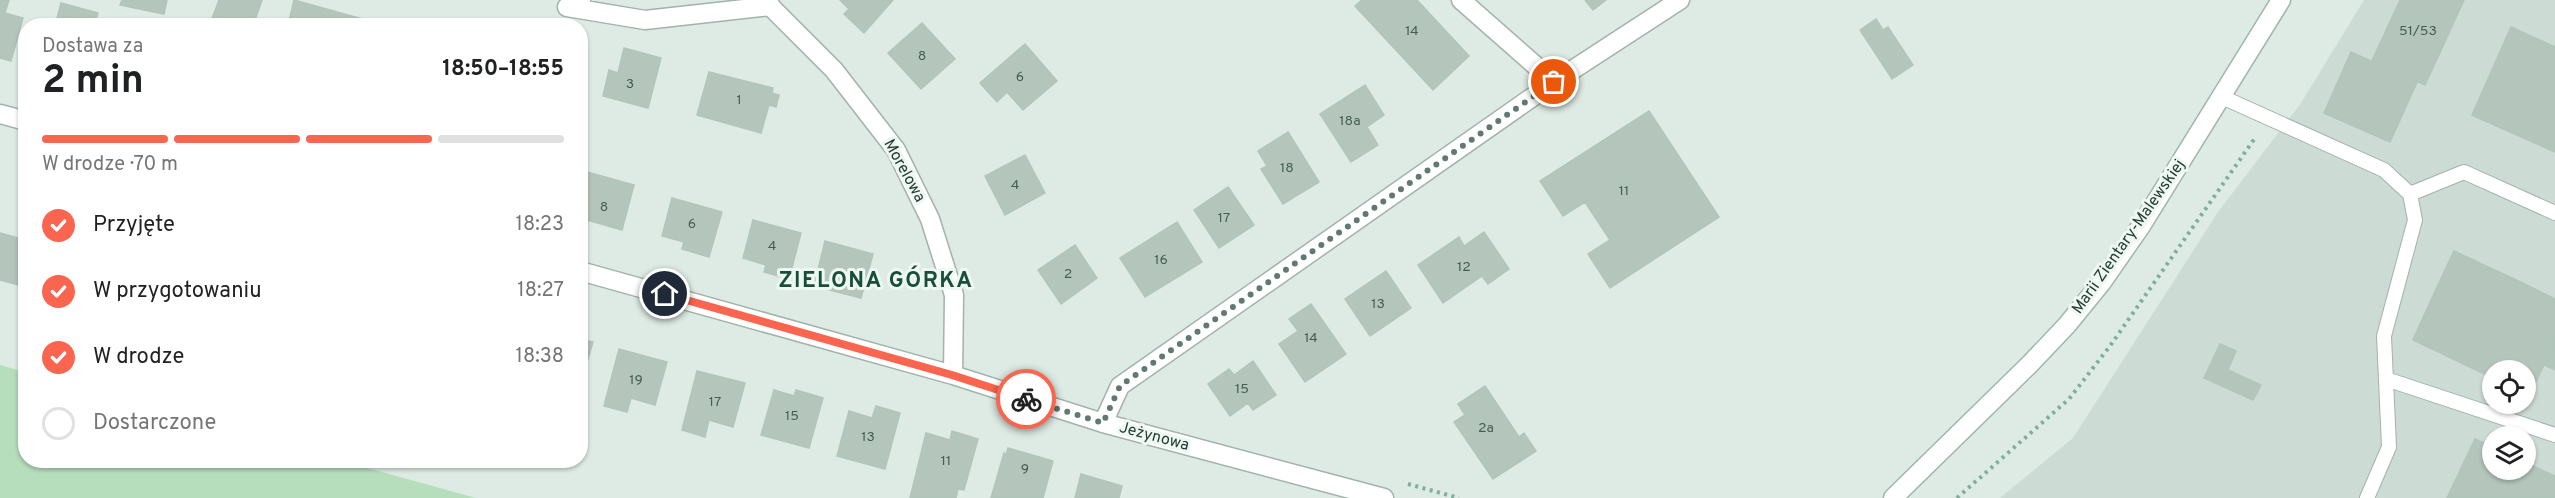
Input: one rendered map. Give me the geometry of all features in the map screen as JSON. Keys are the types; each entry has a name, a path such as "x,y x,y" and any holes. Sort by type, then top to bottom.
{"street":[{"name":"Morelowa","path":"580,0 567,7 645,20 767,3 834,70 896,150 930,219 954,295 952,375"},
{"path":"1461,0 1554,82"},
{"path":"1103,423 1120,386 1554,82 1680,0"},
{"name":"Marii Zientary-Malewskiej","path":"1893,498 2067,326 2102,282 2141,226 2281,0"},
{"path":"0,114 18,119"},
{"name":"Jeżynowa","path":"588,273 952,375 1103,423 1384,498"}],"lane":[{"path":"2222,97 2384,170 2410,194 2415,220 2384,336 2389,447 2367,498"},
{"path":"2410,194 2464,172 2555,213"},
{"path":"2386,379 2555,435"}],"path":[{"path":"1957,498 2069,399 2117,336 2269,118"}],"shaded area":[{"path":"2364,0 2555,0 2555,498 2000,498 2073,438 2218,212 2301,103"}],"green space":[{"path":"0,365 18,370 18,468 367,468 476,498 0,498"}],"building":[{"path":"0,0 9,0 5,13 23,18 18,18 18,36 11,61 0,58"},
{"path":"122,0 167,0 164,14 120,5"},
{"path":"219,0 262,0 256,18 212,18"},
{"path":"294,0 359,18 290,18"},
{"path":"840,0 893,0 864,33 844,14 849,9"},
{"path":"1362,0 1417,0 1469,56 1433,90 1355,6"},
{"path":"1585,0 1606,0 1593,10"},
{"path":"2400,0 2464,0 2425,85 2372,61"},
{"path":"61,3 98,13 96,18 57,18"},
{"path":"1876,19 1883,30 1888,27 1913,65 1892,79 1860,30"},
{"path":"922,23 955,59 921,89 888,53"},
{"path":"2511,27 2555,47 2555,152 2472,115"},
{"path":"1025,44 1057,81 1023,110 1007,92 997,102 980,83"},
{"path":"624,48 661,58 648,108 603,96 609,70 618,73"},
{"path":"2351,52 2417,82 2390,142 2324,113"},
{"path":"709,72 773,88 772,93 779,95 776,107 769,105 761,133 697,115"},
{"path":"1365,85 1384,115 1367,127 1378,145 1351,162 1320,114"},
{"path":"1649,111 1719,217 1610,288 1588,254 1610,240 1585,202 1563,216 1540,181"},
{"path":"1288,132 1319,182 1283,204 1261,169 1267,166 1258,151"},
{"path":"1025,155 1045,193 1005,215 985,176"},
{"path":"588,172 634,185 622,230 588,220"},
{"path":"1228,187 1254,225 1219,248 1194,210"},
{"path":"672,198 722,212 709,257 682,249 684,242 662,236"},
{"path":"753,220 801,233 789,279 764,272 766,265 743,258"},
{"path":"1177,222 1202,262 1145,297 1120,258"},
{"path":"1484,232 1509,269 1488,284 1482,276 1443,303 1418,265 1459,237 1464,246"},
{"path":"0,233 18,238 18,285 0,280"},
{"path":"825,241 873,254 861,298 814,286"},
{"path":"1075,245 1097,278 1061,304 1038,270"},
{"path":"2454,251 2512,278 2496,312 2467,299 2462,309 2433,296"},
{"path":"1386,271 1411,308 1370,336 1345,299"},
{"path":"2512,278 2555,299 2555,341 2536,382 2536,360 2482,360 2482,373 2413,340 2433,296 2462,309 2467,299 2496,312"},
{"path":"1311,304 1346,354 1305,382 1279,344 1298,331 1289,319"},
{"path":"588,341 593,342 588,359"},
{"path":"2555,341 2555,370 2544,365"},
{"path":"2220,344 2236,351 2228,370 2261,385 2253,400 2204,378"},
{"path":"619,349 667,362 655,405 631,398 627,412 604,406"},
{"path":"1253,361 1276,395 1253,410 1248,403 1230,416 1208,384 1229,369 1234,375"},
{"path":"697,371 745,383 733,427 709,420 705,437 682,430"},
{"path":"1485,386 1519,437 1524,433 1536,451 1493,479 1454,422 1465,415 1458,404"},
{"path":"774,390 794,396 796,390 823,398 809,448 761,435"},
{"path":"876,406 900,413 885,469 837,456 849,411 872,418"},
{"path":"952,431 978,439 964,490 958,489 956,498 910,498 926,433 950,440"},
{"path":"2475,439 2482,442 2482,480 2536,480 2536,467 2555,476 2555,498 2447,498"},
{"path":"1008,448 1053,461 1043,498 991,498 1004,453 1006,455"},
{"path":"1081,474 1122,486 1119,498 1075,498"}],"way so far":[{"path":"1026,399 1103,423 1120,386 1554,82"}],"district":[{"name":"ZIELONA GÓRKA","path":"876,281"}],"route":[{"path":"665,294 952,375 1026,399"}]}
